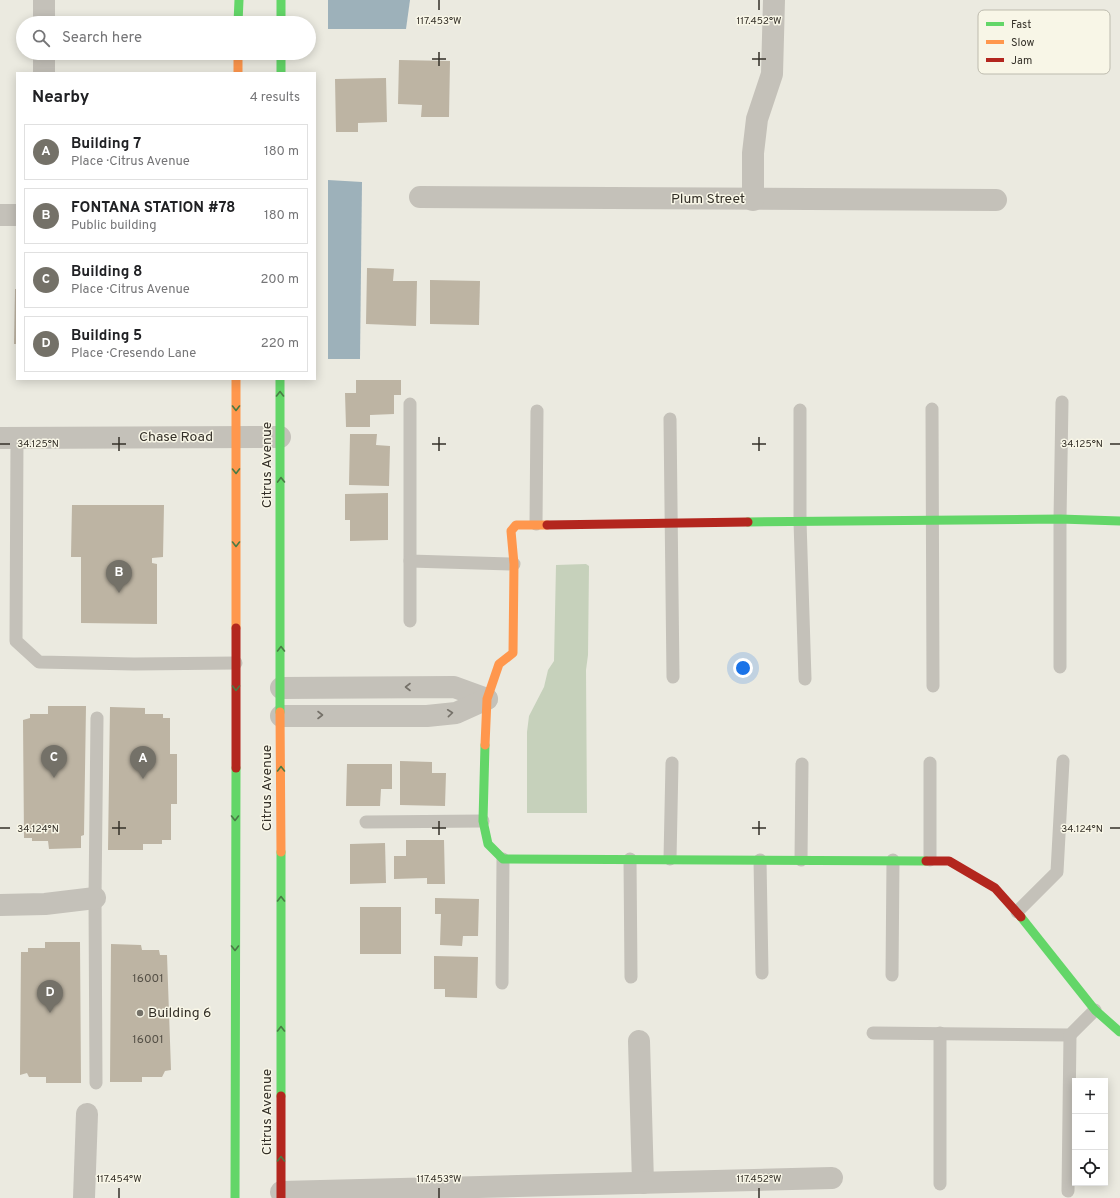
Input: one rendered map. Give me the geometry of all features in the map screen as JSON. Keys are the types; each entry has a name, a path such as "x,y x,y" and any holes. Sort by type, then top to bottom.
{"main road":[{"path":"238,16 239,0"},
{"path":"281,0 281,16"},
{"path":"238,60 238,72"},
{"path":"281,60 281,72"},
{"path":"235,1198 236,380"},
{"name":"Citrus Avenue","path":"280,380 281,1195"},
{"path":"1120,521 1060,519 516,525 511,531 514,564 513,653 499,664 487,699 483,821 488,844 503,859 950,861 995,888 1017,912 1095,1010 1120,1032"}],"street":[{"path":"44,0 44,16"},
{"path":"753,200 753,153 758,119 772,74 774,0"},
{"path":"44,60 44,72"},
{"name":"Plum Street","path":"420,197 753,200 996,200"},
{"path":"0,215 16,215"},
{"name":"Chase Road","path":"9,438 280,437"},
{"path":"281,688 454,687 487,699"},
{"path":"281,716 427,716 456,713 487,699"},
{"path":"0,905 45,904 95,898"},
{"path":"639,1041 643,1183"},
{"path":"84,1198 87,1114"},
{"path":"281,1195 832,1178"}],"lane":[{"path":"1060,667 1062,402"},
{"path":"410,404 410,621"},
{"path":"932,409 931,520 933,686"},
{"path":"800,410 800,521 806,679"},
{"path":"536,524 537,411"},
{"path":"670,419 673,677"},
{"path":"9,438 16,641 40,662 134,664 236,663"},
{"path":"410,561 514,564"},
{"path":"96,1083 95,898 97,718"},
{"path":"1017,912 1057,872 1063,761"},
{"path":"670,859 672,763"},
{"path":"930,763 930,860"},
{"path":"801,860 802,764"},
{"path":"366,822 483,821"},
{"path":"502,983 503,859"},
{"path":"630,859 631,977"},
{"path":"760,860 762,973"},
{"path":"892,860 892,974"},
{"path":"873,1033 1070,1034 1095,1010"},
{"path":"940,1033 940,1184"},
{"path":"1068,1191 1070,1034"}],"green space":[{"path":"586,564 589,566 588,655 586,670 587,813 527,813 527,732 529,716 544,687 548,670 554,661 556,565"}],"water":[{"path":"328,0 410,0 406,29 328,29"},
{"path":"328,180 362,182 360,359 328,359"}],"building":[{"path":"399,60 450,61 449,117 421,117 422,105 398,104"},
{"path":"386,78 387,122 358,123 358,132 336,132 335,79"},
{"path":"367,268 394,269 393,281 417,281 416,326 366,324"},
{"path":"430,280 480,281 479,325 430,324"},
{"path":"15,289 16,289 16,344 14,344"},
{"path":"356,380 401,380 401,395 394,395 394,414 370,415 370,427 346,427 345,393 356,393"},
{"path":"350,434 377,434 376,445 390,446 389,486 349,485"},
{"path":"388,493 388,540 350,541 350,520 345,520 345,494"},
{"path":"72,505 164,505 163,557 152,558 152,563 157,564 157,624 81,623 81,557 71,557"},
{"path":"48,706 86,706 84,835 81,836 81,848 49,849 48,841 32,841 32,838 24,838 23,720 30,718 30,714 48,714"},
{"path":"110,707 145,708 145,714 163,714 163,718 170,718 170,754 177,754 177,804 171,804 171,840 162,840 162,844 143,844 143,850 108,850"},
{"path":"400,761 432,762 432,773 446,773 445,806 400,805"},
{"path":"347,764 392,764 392,789 381,789 380,806 346,806"},
{"path":"406,840 444,840 445,884 427,884 427,878 394,879 394,856 406,856"},
{"path":"385,843 386,883 350,884 350,844"},
{"path":"435,898 479,899 478,936 463,936 462,946 440,945 441,914 435,914"},
{"path":"360,907 401,907 401,954 360,954"},
{"path":"45,942 80,942 81,1083 46,1083 46,1077 29,1077 27,1073 20,1075 21,952 28,952 28,948 45,948"},
{"name":"Building 6","path":"111,944 141,945 142,950 159,950 160,955 167,955 171,1070 165,1071 162,1077 142,1077 142,1082 110,1082"},
{"path":"434,956 478,957 477,998 445,997 445,989 434,989"}],"traffic: fast":[{"path":"238,16 239,0"},
{"path":"281,0 281,16"},
{"path":"281,60 281,72"},
{"path":"280,380 280,712"},
{"path":"748,522 1060,519 1120,521"},
{"path":"485,745 483,821 488,844 503,859 926,861"},
{"path":"235,1198 236,768"},
{"path":"281,852 281,1096"},
{"path":"1021,917 1095,1010 1120,1032"}],"traffic: slow":[{"path":"238,60 238,72"},
{"path":"236,380 236,628"},
{"path":"485,745 487,699 499,664 513,653 514,564 511,531 516,525 547,525"},
{"path":"280,712 281,852"}],"traffic: jam":[{"path":"547,525 748,522"},
{"path":"236,628 236,768"},
{"path":"926,861 949,861 995,888 1021,917"},
{"path":"281,1096 281,1198"}],"place":[{"name":"FONTANA STATION #78","path":"119,593"},
{"name":"Building 8","path":"54,778"},
{"name":"Building 7","path":"143,779"},
{"name":"Building 5","path":"50,1013"},
{"name":"Building 6","path":"140,1013"}]}
